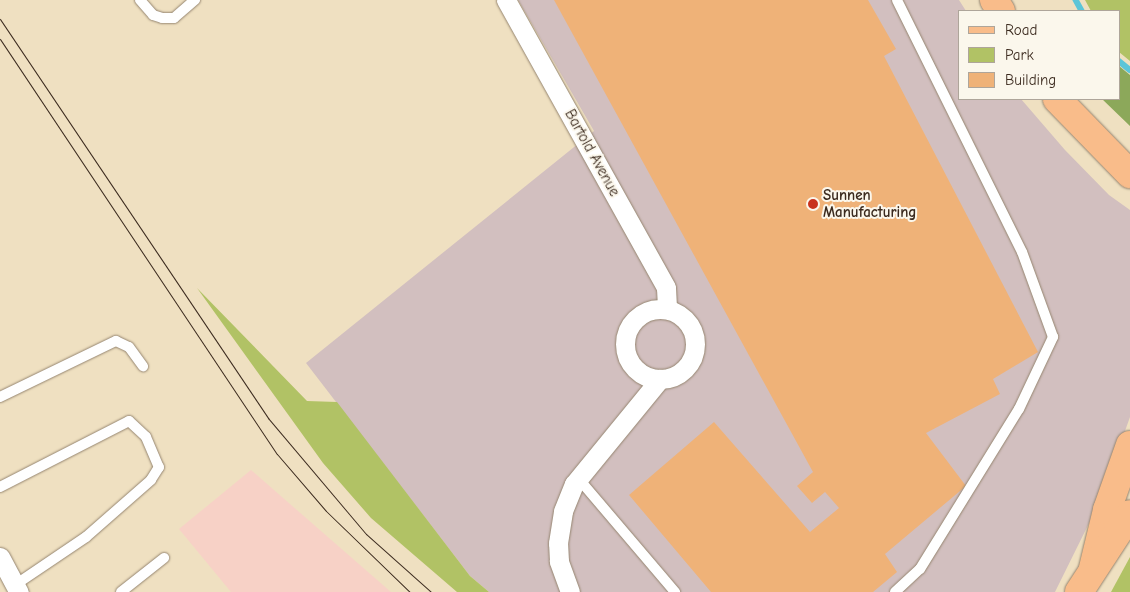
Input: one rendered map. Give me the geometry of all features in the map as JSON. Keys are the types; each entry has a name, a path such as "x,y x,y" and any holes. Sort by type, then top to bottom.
{"main road":[{"path":"1059,100 1130,174"},
{"path":"1092,568 1107,510 1130,445"},
{"path":"1080,592 1092,568 1130,514"}],"street":[{"name":"Bartold Avenue","path":"506,0 666,288 667,309"},
{"path":"667,309 686,321 694,342 689,363 671,377 660,379 649,377 632,366 626,352 626,336 633,322 646,311 667,309"},
{"path":"570,592 559,561 558,543 563,511 578,478 660,379"},
{"path":"0,557 17,588"}],"lane":[{"path":"140,0 153,15 162,18 174,18 195,0"},
{"path":"895,592 920,569 1019,409 1053,337 1022,252 897,0"},
{"path":"0,397 116,342 129,348 143,366"},
{"path":"0,487 129,421 146,437 160,467 151,480 86,537 17,588"},
{"path":"578,478 675,592"},
{"path":"121,592 164,558"}],"shaded area":[{"path":"518,0 959,0 965,10 958,10 958,100 1022,100 1065,150 1109,195 1130,210 1130,417 1100,501 1055,592 489,592 470,576 306,363 594,131"},
{"path":"251,470 391,592 231,592 179,529"}],"green space":[{"path":"1085,0 1130,0 1130,61 1120,53 1120,10 1090,10"},
{"path":"1120,67 1130,75 1130,126 1103,100 1120,100"},
{"path":"197,288 307,401 337,402 470,576 489,592 457,592 371,518 323,463"},
{"path":"1130,557 1130,592 1111,592"}],"building":[{"name":"Sunnen Manufacturing","path":"554,0 868,0 896,49 884,56 1038,352 993,379 1000,394 926,433 966,486 885,554 897,572 873,592 711,592 629,495 714,422 810,532 839,508 825,492 812,503 797,486 813,472"}],"waterway":[{"path":"1076,0 1081,10"},
{"path":"1120,62 1130,70"}],"tram line":[{"path":"0,19 268,418 366,534 431,592"},
{"path":"0,39 277,454 326,511 410,592"}],"place":[{"name":"Sunnen Manufacturing","path":"813,204"}]}
